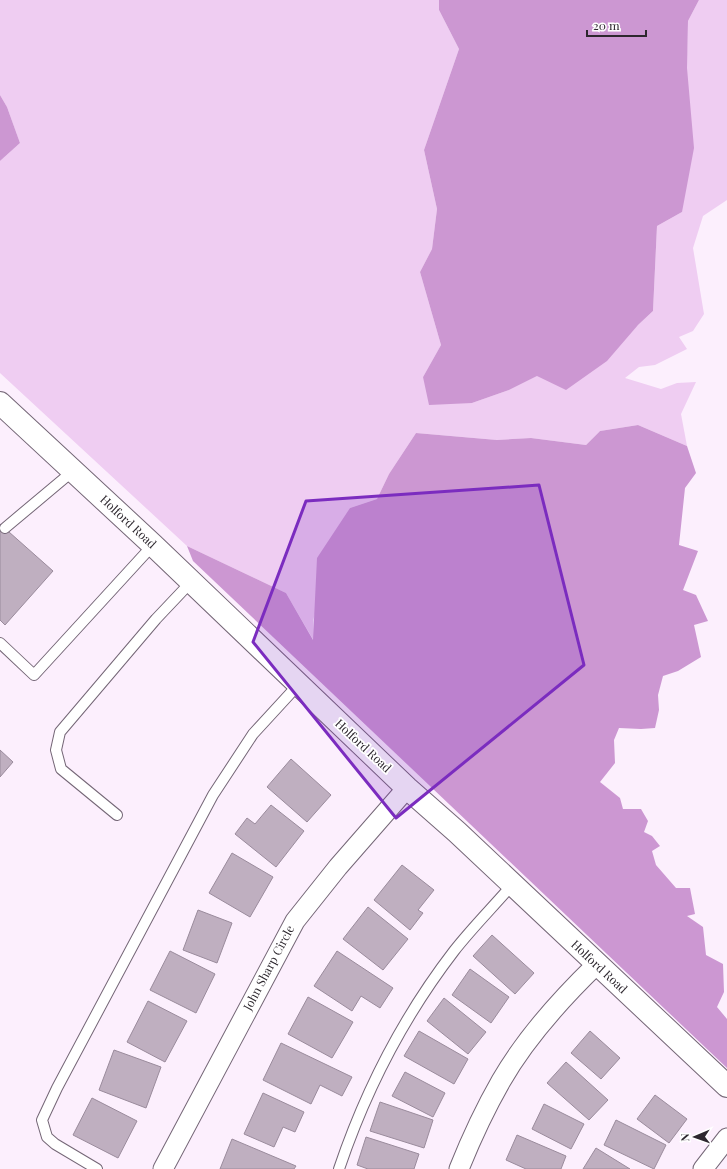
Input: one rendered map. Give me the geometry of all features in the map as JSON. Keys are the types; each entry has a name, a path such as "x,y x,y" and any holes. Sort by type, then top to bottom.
{"street":[{"name":"Holford Road","path":"1,408 73,470 407,788 727,1086"},
{"name":"John Sharp Circle","path":"163,1169 295,921 338,867 407,788"},
{"path":"459,1169 474,1133 502,1080 540,1026 578,982 596,965"},
{"path":"703,1169 727,1138"}],"lane":[{"path":"5,528 73,470"},
{"path":"0,643 34,675 153,545"},
{"path":"118,815 61,769 56,750 57,739 60,732 156,619 191,582"},
{"path":"97,1169 54,1144 47,1137 42,1120 57,1088 213,794 253,734 298,685"},
{"path":"339,1169 354,1125 385,1062 414,1010 454,951 512,885"}],"highlighted area":[{"path":"539,485 584,665 396,818 253,642 306,501"}],"shaded area":[{"path":"0,0 439,0 439,10 459,49 424,150 437,209 432,249 420,272 441,345 423,377 472,403 509,390 638,325 653,311 657,226 682,212 688,21 699,0 727,0 727,200 703,216 693,248 704,314 693,331 679,337 687,349 655,365 639,367 625,378 661,389 677,383 696,382 681,414 687,446 638,425 600,431 586,445 531,438 497,440 416,433 389,474 377,499 350,508 313,620 314,641 286,593 187,546 0,373 0,161 20,143 7,107 0,95"},
{"path":"439,0 699,0 688,21 687,68 694,148 682,212 657,226 653,311 638,325 607,361 566,390 537,376 509,390 472,403 429,405 423,377 441,345 420,272 432,249 437,209 424,150 459,49 439,10"},
{"path":"0,95 7,107 20,143 0,161"},
{"path":"638,425 687,446 696,473 685,488 679,545 698,551 683,590 696,595 708,621 694,625 701,657 678,671 663,676 658,695 659,710 655,728 619,728 614,740 615,763 600,782 620,798 623,809 641,809 648,821 644,832 652,836 660,846 652,851 656,865 676,888 690,888 695,914 687,916 703,927 706,955 723,964 724,992 717,1007 727,1019 727,1068 193,561 187,546 286,593 313,640 317,558 350,508 377,499 389,474 416,433 497,440 531,438 586,445 600,431"}],"building":[{"path":"0,524 53,571 5,625 0,620"},
{"path":"0,750 13,762 0,777"},
{"path":"291,759 331,795 307,822 267,787"},
{"path":"271,805 304,831 276,867 235,834 247,818 255,824"},
{"path":"232,853 273,877 250,917 209,893"},
{"path":"402,865 434,890 418,910 423,913 410,930 374,900"},
{"path":"368,907 408,939 383,970 343,939"},
{"path":"198,910 232,923 217,963 183,950"},
{"path":"492,935 534,973 515,994 473,956"},
{"path":"170,951 215,974 196,1013 150,990"},
{"path":"337,951 393,988 380,1008 361,996 352,1011 314,986"},
{"path":"470,969 509,997 491,1023 452,995"},
{"path":"308,997 353,1022 332,1058 288,1034"},
{"path":"444,998 486,1032 468,1054 427,1021"},
{"path":"148,1001 187,1021 165,1062 127,1042"},
{"path":"419,1031 468,1059 454,1084 404,1056"},
{"path":"590,1031 620,1058 601,1079 571,1053"},
{"path":"281,1043 352,1077 342,1096 320,1085 311,1104 263,1080"},
{"path":"114,1050 161,1067 146,1108 99,1090"},
{"path":"566,1062 608,1100 589,1120 547,1083"},
{"path":"405,1072 445,1093 433,1117 392,1096"},
{"path":"263,1093 304,1112 295,1132 283,1127 274,1147 244,1134"},
{"path":"655,1095 687,1119 669,1143 637,1119"},
{"path":"92,1098 137,1121 118,1158 73,1135"},
{"path":"380,1102 433,1120 424,1148 370,1131"},
{"path":"544,1104 584,1124 571,1149 532,1129"},
{"path":"616,1120 666,1145 654,1169 604,1145"},
{"path":"517,1135 566,1156 561,1169 526,1169 506,1160"},
{"path":"366,1137 419,1154 414,1169 368,1169 357,1165"},
{"path":"232,1139 296,1166 294,1169 220,1169"},
{"path":"596,1148 630,1169 583,1169"}]}
